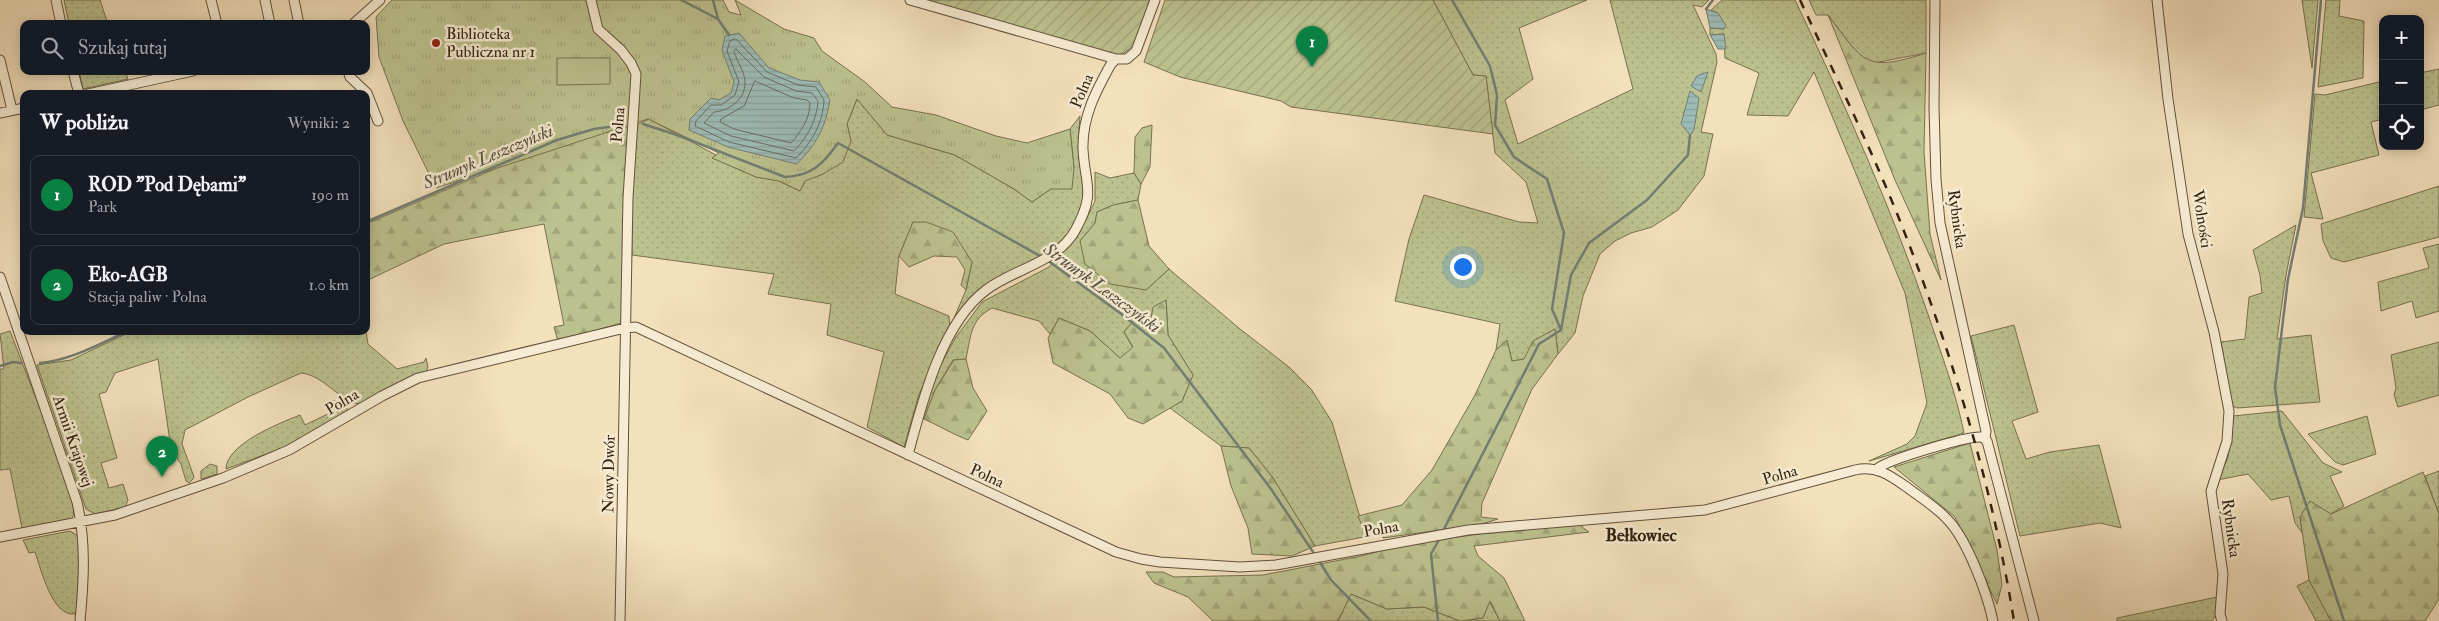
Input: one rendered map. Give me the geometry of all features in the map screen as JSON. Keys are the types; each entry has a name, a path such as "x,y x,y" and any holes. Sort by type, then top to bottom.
{"street":[{"path":"56,0 60,20"},
{"path":"211,0 216,20"},
{"path":"265,0 269,20"},
{"path":"294,0 298,20"},
{"path":"358,20 380,0"},
{"name":"Polna","path":"591,0 598,29 621,50 631,63 636,74 628,198 625,328"},
{"name":"Polna","path":"910,0 1116,59 1127,59 1136,51 1155,0"},
{"name":"Rybnicka","path":"1935,0 1934,107 1940,223 1986,431 1985,438 1990,443 2034,621"},
{"name":"Wolności","path":"2157,0 2168,99 2188,234 2214,332 2229,411 2227,441"},
{"name":"Polna","path":"908,455 923,395 944,348 963,316 987,289 1045,259 1073,235 1086,205 1089,189 1083,149 1086,116 1098,86 1116,59"},
{"path":"0,60 12,110"},
{"path":"74,75 78,90"},
{"path":"106,90 175,75"},
{"path":"349,75 364,90"},
{"path":"370,101 378,121"},
{"path":"0,113 20,109"},
{"name":"Armii Krajowej","path":"0,277 20,335"},
{"name":"Polna","path":"0,537 82,523 153,504 273,457 305,442 382,396 418,378 625,328 636,327 1125,555 1160,562 1240,567 1276,565 1442,534 1527,524 1704,510 1855,470 1877,469"},
{"name":"Nowy Dwór","path":"620,621 625,328"},
{"name":"Armii Krajowej","path":"20,335 70,479 82,523 85,564 80,618"},
{"path":"1985,438 1966,440 1891,460 1877,469 1894,478 1948,520 1961,539 1985,591 1993,621"},
{"name":"Rybnicka","path":"2222,621 2220,614 2223,574 2211,491 2227,441"},
{"path":"71,621 80,618"}],"green space":[{"path":"64,0 100,0 107,20 68,20"},
{"path":"392,0 723,0 729,12 741,15 735,0 784,29 814,38 822,51 865,82 892,107 936,115 996,136 1027,143 1070,129 1074,168 1072,189 1051,189 1032,202 1014,189 955,155 887,135 857,99 847,124 851,141 843,162 823,174 805,181 800,191 779,181 756,177 712,158 719,153 648,119 436,188 403,121 379,57 376,17"},
{"path":"926,0 1151,0 1133,46 1120,56"},
{"path":"1165,0 1433,0 1473,75 1486,76 1493,134 1291,107 1281,101 1180,77 1144,62"},
{"path":"1433,0 1587,0 1519,28 1533,79 1505,100 1518,144 1633,89 1610,0 1709,0 1702,7 1693,5 1716,54 1717,62 1701,132 1713,134 1704,176 1678,210 1652,227 1631,233 1615,241 1600,254 1583,296 1575,333 1558,354 1555,329 1534,341 1525,359 1512,361 1507,341 1496,350 1500,324 1395,301 1409,239 1424,195 1519,222 1538,223 1526,182 1495,153 1486,76 1473,75"},
{"path":"1722,0 1795,0 1849,117 1899,236 1944,360 1964,433 1869,461 1907,444 1915,436 1927,403 1905,293 1814,72 1788,116 1747,115 1759,73 1725,58 1724,34 1710,35 1710,28 1724,29 1718,13 1711,10"},
{"path":"1809,0 1926,0 1926,53 1874,63 1859,56 1828,15 1816,15"},
{"path":"2302,0 2318,0 2312,68"},
{"path":"2326,0 2340,0 2339,16 2364,21 2363,78 2318,87"},
{"path":"1828,15 1850,44 1867,59 1877,62 1890,62 1926,53 1924,152 1930,234 1941,280 1895,180"},
{"path":"557,58 610,58 610,84 557,85"},
{"path":"2439,69 2439,105 2424,109 2424,105 2424,72"},
{"path":"80,75 126,75 128,79 83,89"},
{"path":"2379,82 2379,120 2371,122 2379,155 2311,173 2323,219 2304,217 2315,94 2325,95"},
{"path":"857,99 887,135 955,155 1014,189 1032,202 1051,189 1074,168 1070,129 1080,116 1079,153 1084,196 1079,216 1070,231 1058,244 1043,254 978,291 957,319 954,318 966,290 972,262 913,222 899,256 895,294 949,316 950,330 919,394 904,447 867,427 884,352 827,335 831,304 768,294 774,274 632,255 631,196 636,125 649,119 716,155 713,158 756,177 777,180 800,191 806,180 823,174 851,141 847,124"},
{"path":"1152,125 1150,167 1141,184 1134,173 1135,137 1142,128"},
{"path":"630,127 624,320 621,323 562,340 557,338 554,327 564,325 544,224 444,244 370,279 370,222 544,148 604,130"},
{"path":"1095,172 1110,178 1134,173 1141,184 1138,200 1114,205 1097,212 1095,223 1080,241 1146,290 1169,269 1240,329 1289,367 1311,389 1332,422 1364,531 1386,533 1315,546 1273,478 1249,448 1221,446 1170,408 1182,401 1193,375 1168,335 1166,300 1150,325 1136,318 1124,332 1133,348 1120,358 1090,331 1059,318 1050,334 1039,321 992,308 975,323 966,359 953,360 935,390 924,419 921,417 938,370 956,337 982,302 1049,267 1080,232 1095,201"},
{"path":"2439,186 2439,237 2344,262 2331,258 2323,241 2321,224"},
{"path":"1138,200 1149,246 1169,269 1146,290 1110,284 1085,264 1080,241 1095,223 1097,212 1113,205"},
{"path":"913,222 926,222 953,232 972,262 966,290 961,285 965,270 957,257 934,256 909,267 899,256"},
{"path":"2296,225 2286,275 2277,339 2311,335 2320,402 2237,408 2232,406 2221,342 2245,339 2249,297 2262,293 2260,275 2253,250"},
{"path":"2439,244 2439,311 2416,318 2412,301 2381,311 2378,282 2429,268 2423,248"},
{"path":"1166,300 1168,335 1193,375 1182,401 1143,424 1128,418 1110,394 1053,363 1048,338 1059,318 1090,331 1120,358 1133,347 1124,332 1136,318 1150,324 1153,307"},
{"path":"2014,325 2038,412 2012,421 2026,459 2050,452 2099,445 2121,528 2100,523 2020,536 1971,336"},
{"path":"1555,329 1558,354 1532,389 1482,503 1481,517 1498,519 1482,524 1383,538 1383,533 1364,531 1358,516 1402,505 1432,470 1475,395 1496,350 1507,340 1512,361 1524,359 1533,341"},
{"path":"10,331 72,492 74,513 72,519 64,522 22,528 10,469 0,470 0,369 4,369 0,334"},
{"path":"124,335 367,335 368,344 397,369 424,362 426,358 428,367 426,372 401,381 361,404 354,403 317,379 301,373 248,397 185,430 182,444 194,478 189,483 186,481 181,464 171,449 158,359 115,373 106,392 99,394 117,458 101,463 109,488 123,484 128,500 125,507 95,514 86,509 37,365 71,360"},
{"path":"2439,342 2439,395 2398,407 2394,395 2396,388 2391,355"},
{"path":"966,359 973,388 987,411 968,440 924,419 935,390 954,360"},
{"path":"332,401 344,402 348,411 288,446 226,469 228,460 244,443 280,423 300,415 305,425 332,412 328,404"},
{"path":"2282,411 2323,463 2342,472 2330,476 2344,506 2331,514 2300,517 2303,534 2295,523 2289,496 2271,500 2248,474 2217,480 2228,458 2233,416"},
{"path":"2367,416 2376,454 2343,465 2335,462 2308,434"},
{"path":"1970,443 1997,550 2002,585 1997,604 1955,517 1894,467"},
{"path":"1221,446 1249,448 1273,478 1315,546 1292,556 1252,554 1248,528 1231,486"},
{"path":"210,464 217,466 217,474 201,479 201,471"},
{"path":"2439,471 2439,514 2425,476"},
{"path":"2423,472 2439,514 2439,599 2425,621 2331,621 2309,580 2300,517 2310,501 2331,514"},
{"path":"1578,524 1589,532 1474,546 1478,556 1504,578 1525,621 1500,621 1490,601 1483,618 1460,621 1424,607 1387,609 1351,594 1338,621 1213,621 1188,597 1154,583 1146,572 1163,572 1174,577 1263,575 1361,556 1407,544 1487,533"},
{"path":"70,531 78,536 81,574 75,614 67,613 54,600 44,580 35,552 29,553 23,540"},
{"path":"2309,580 2331,621 2316,621 2297,586"},
{"path":"1351,594 1387,609 1424,607 1460,621 1338,621"},
{"path":"2217,597 2217,613 2212,621 2117,621 2117,618"},
{"path":"1489,601 1500,621 1464,621 1483,618"}],"water":[{"path":"1706,9 1718,13 1726,26 1724,29 1710,28"},
{"path":"739,33 769,68 800,80 819,82 830,100 826,119 819,135 797,164 728,147 689,130 690,119 711,98 719,100 731,93 734,82 722,50 725,36"},
{"path":"1724,34 1726,49 1718,49 1710,35"},
{"path":"1708,72 1701,92 1691,86 1697,76"},
{"path":"1690,91 1699,98 1694,130 1690,135 1681,124"}],"waterway":[{"path":"681,0 718,19"},
{"path":"713,0 718,19 729,35"},
{"path":"1452,0 1490,66 1497,95 1495,125 1514,157 1547,179 1564,233 1552,309 1561,330"},
{"path":"1706,9 1713,0"},
{"path":"2321,0 2303,208 2288,279 2275,387 2280,425 2344,621"},
{"name":"Strumyk Leszczyński","path":"643,124 677,135 785,177 803,174 816,168 838,143 1042,257"},
{"name":"Strumyk Leszczyński","path":"370,220 557,140 594,129 623,125"},
{"path":"1442,533 1539,344 1561,330 1571,275 1589,243 1647,200 1688,155 1690,135"},
{"name":"Strumyk Leszczyński","path":"1047,260 1120,313 1164,348 1271,489 1315,555"},
{"name":"Strumyk Leszczyński","path":"40,363 63,359 119,335"},
{"name":"Strumyk Leszczyński","path":"0,366 13,362 21,363"},
{"path":"1438,621 1431,554 1440,538"},
{"name":"Strumyk Leszczyński","path":"1318,559 1331,580 1371,621"}],"railway":[{"path":"1800,0 1852,110 1900,221 1953,368 1982,468 2005,570 2014,621"}],"place":[{"name":"Biblioteka Publiczna nr 1","path":"436,43"},
{"name":"ROD \"Pod Dębami\"","path":"1312,67"},
{"name":"Eko-AGB","path":"162,477"}],"district":[{"name":"Bełkowiec","path":"1641,535"}]}
